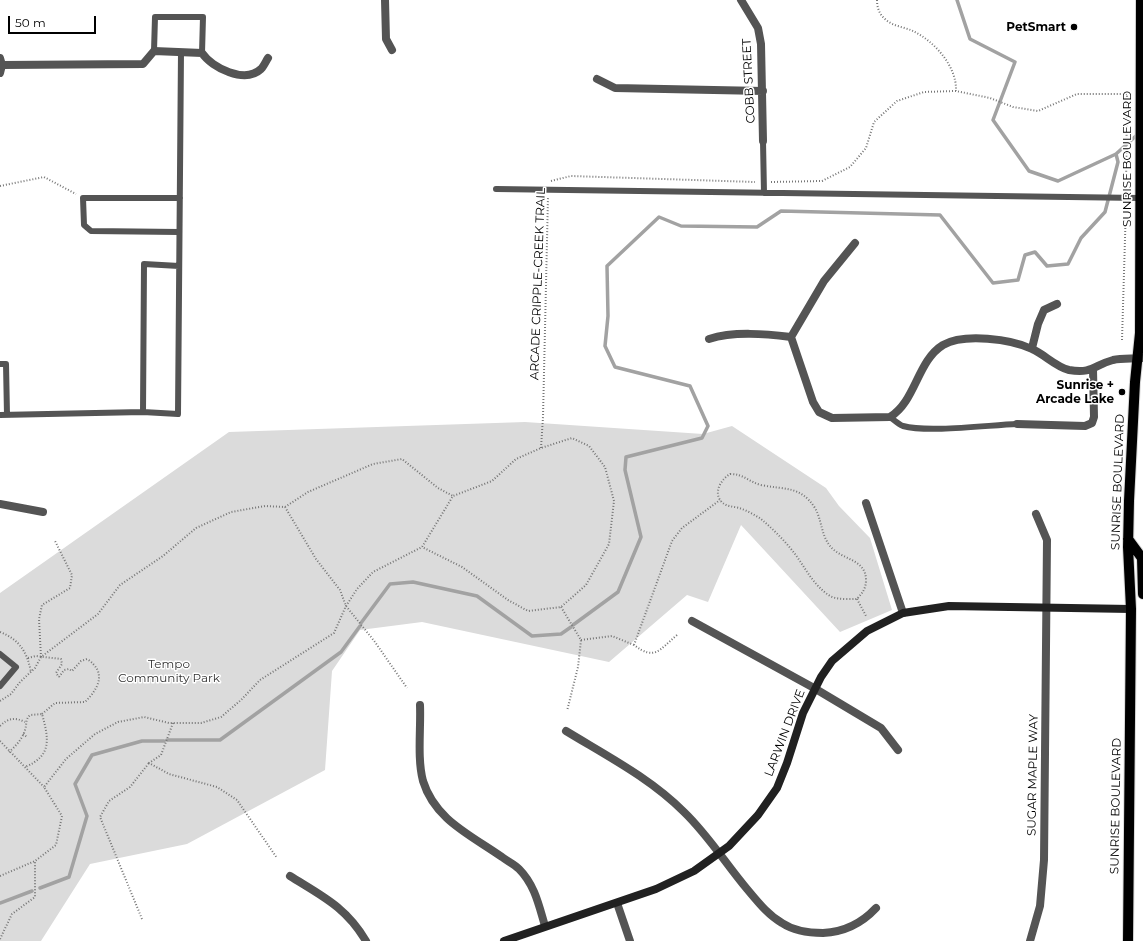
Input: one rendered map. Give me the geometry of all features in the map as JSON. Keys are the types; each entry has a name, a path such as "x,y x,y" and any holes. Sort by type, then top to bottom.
{"main road":[{"name":"SUNRISE BOULEVARD","path":"1128,941 1131,609 1128,539 1134,398 1141,358 1141,0"},
{"path":"1128,539 1142,558 1143,594"}],"street":[{"path":"385,0 386,39 392,50"},
{"name":"COBB STREET","path":"741,0 758,28 761,44 763,141"},
{"path":"1,66 143,64 154,51 202,53 211,64 234,74 248,74 260,69 268,58"},
{"path":"597,79 616,88 762,91"},
{"path":"855,243 824,281 791,337 813,402 819,412 832,418 890,417 897,413 933,352 945,344 961,339 996,340 1032,348 1067,369 1083,371 1093,370 1112,360 1141,358"},
{"path":"1032,348 1038,324 1044,310 1057,304"},
{"path":"709,339 720,335 774,335 791,337"},
{"path":"1017,424 1085,426 1092,424 1094,417 1093,370"},
{"path":"866,503 904,613"},
{"path":"0,504 43,512"},
{"name":"SUGAR MAPLE WAY","path":"1030,941 1040,906 1044,860 1047,540 1036,514"},
{"name":"LARWIN DRIVE","path":"504,941 656,890 694,871 719,854 742,834 776,788 787,763 803,714 814,688 832,661 867,632 904,613 927,608 949,606 1131,609"},
{"path":"692,621 814,688 881,728 898,750"},
{"path":"420,705 420,758 423,780 429,797 438,811 453,824 519,869 530,883 537,897 545,926"},
{"path":"566,731 653,785 685,812 762,908 771,916 790,927 809,933 847,929 868,916 876,908"},
{"path":"290,876 341,909 356,924 366,941"},
{"path":"617,903 630,941"}],"lane":[{"path":"154,51 155,17 203,17 202,53"},
{"path":"0,414 143,412 178,414 181,52"},
{"path":"763,141 762,183 764,193"},
{"path":"496,189 1140,198"},
{"path":"180,198 83,198 84,225 91,231 180,232"},
{"path":"143,412 144,264 179,266"},
{"path":"0,364 6,364 7,415"},
{"path":"890,417 902,426 914,427 937,428 1017,424"},
{"path":"0,654 16,667 0,686"}],"path":[{"path":"877,0 880,14 886,21 913,31 939,51 949,66 956,85 956,91"},
{"name":"ARCADE CRIPPLE-CREEK TRAIL","path":"541,448 549,190 551,180 571,176 741,180 762,183 822,181 850,167 866,148 874,122 897,101 924,92 956,91 990,98 1013,107 1038,111 1077,94 1127,94 1122,340"},
{"path":"0,186 44,178 83,198"},
{"path":"44,787 66,759 95,734 118,722 144,717 173,723 201,723 221,717 241,700 260,680 334,632 346,606 357,589 373,572 422,547 453,496 492,481 516,459 541,448 572,438 589,446 606,467 614,501 609,544 586,585 560,607 528,611 508,600 462,567 422,547"},
{"path":"0,702 11,694 20,682 31,672 41,657 98,614 120,585 163,556 196,528 231,512 265,506 285,507 308,492 373,464 402,459 438,488 453,496"},
{"path":"730,474 740,474 761,485 784,487 798,491 815,509 824,536 832,549 862,567 866,576 866,585 863,592 857,599 844,599 831,596 814,583 794,554 772,528 758,517 740,508 727,506 720,500 720,484 724,478 730,474"},
{"path":"634,645 672,541 682,528 720,500"},
{"path":"285,507 316,559 340,590 346,606 375,642 407,688"},
{"path":"41,657 39,619 42,605 70,588 72,575 55,541"},
{"path":"857,599 866,616"},
{"path":"560,607 581,640 578,667 567,710"},
{"path":"0,632 19,643 28,658 31,672"},
{"path":"581,640 612,636 634,645 645,653 655,653 677,635"},
{"path":"10,752 23,734 25,722 30,715 42,714 55,703 85,702 94,693 99,676 95,665 86,659 81,662 72,672 69,669 64,670 59,677 56,673 62,664 60,659 41,657 28,658"},
{"path":"25,767 36,763 43,756 47,746 46,729 42,714"},
{"path":"0,726 8,719 16,718 25,722"},
{"path":"142,919 100,817 109,801 130,787 149,763 161,755 173,723"},
{"path":"23,734 27,737"},
{"path":"0,741 44,787 62,816 56,845 35,861 0,876"},
{"path":"149,763 169,774 217,787 237,800 277,858"},
{"path":"0,939 12,914 35,897 35,861"}],"green space":[{"name":"Tempo Community Park","path":"525,422 703,434 732,426 826,488 839,506 870,538 892,610 840,632 741,525 708,602 687,595 609,662 422,622 360,630 332,671 325,770 187,844 90,864 41,941 0,941 0,593 229,432"}],"waterway":[{"path":"957,0 970,39 1015,62 993,120 1029,171 1058,181 1116,154 1138,134"},
{"path":"573,625 618,592 641,537 625,470 626,457 702,438 708,426 690,386 615,367 605,346 608,316 607,266 659,217 681,226 757,227 781,211 940,215 993,283 1018,280 1025,255 1035,252 1047,266 1068,264 1081,238 1105,212 1118,162 1116,154"},
{"path":"361,623 390,584 413,582 477,596 532,636 561,634 571,627"},
{"path":"167,740 220,740 341,652 360,626"},
{"path":"40,888 69,877 87,816 75,784 92,755 142,741 164,741"},
{"path":"0,903 32,891"}],"place":[{"name":"PetSmart","path":"1074,27"},
{"name":"Sunrise + Arcade Lake","path":"1122,392"}]}
